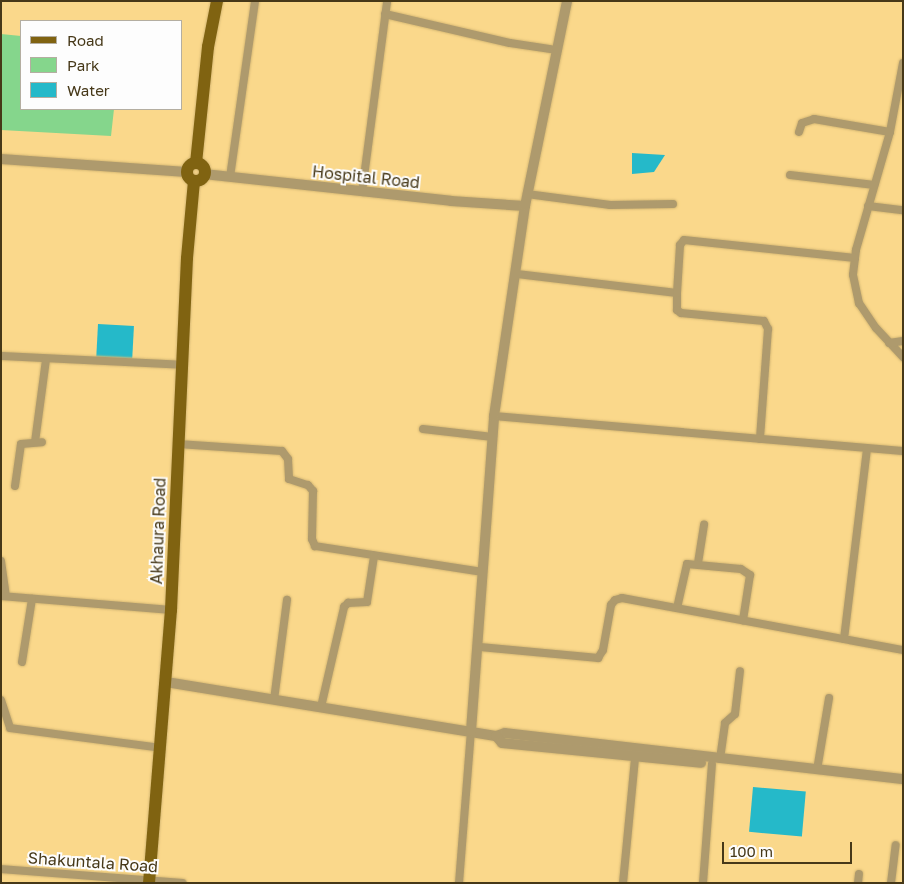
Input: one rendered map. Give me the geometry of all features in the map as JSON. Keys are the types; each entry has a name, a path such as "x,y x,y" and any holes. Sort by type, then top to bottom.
{"main road":[{"name":"Akhaura Road","path":"149,881 171,610 182,365 195,173 208,47 217,1"}],"street":[{"path":"230,177 255,1"},
{"path":"362,192 387,1"},
{"path":"459,883 480,647 482,572 494,416 517,274 527,194 567,1"},
{"path":"385,14 510,43 557,50"},
{"path":"903,63 890,132 868,206 855,258 853,275 859,303 889,343 903,357"},
{"path":"799,132 802,123 814,119 890,132"},
{"name":"Hospital Road","path":"1,158 195,173 362,192 525,206"},
{"path":"790,175 874,185"},
{"path":"527,194 610,205 673,204"},
{"path":"868,206 903,210"},
{"path":"760,440 767,325 760,320 681,313 677,310 680,245 684,240 855,258"},
{"path":"517,274 677,293"},
{"path":"889,343 903,341"},
{"path":"1,356 46,360 182,365"},
{"path":"15,486 21,444 39,442 46,360"},
{"path":"494,416 760,440 903,450"},
{"path":"423,429 493,437"},
{"path":"178,444 282,451 288,459 289,479 308,485 313,491 312,544 318,547 482,572"},
{"path":"844,639 867,448"},
{"path":"698,563 704,524"},
{"path":"321,707 344,607 346,603 367,602 374,556"},
{"path":"1,561 4,596 171,610"},
{"path":"677,608 686,566 689,563 698,563 750,573 743,620"},
{"path":"22,662 32,599"},
{"path":"274,700 287,600"},
{"path":"480,647 598,658 603,650 615,600 677,608 903,650"},
{"path":"703,883 716,762 724,724 735,714 740,671"},
{"path":"166,682 496,736 504,733 903,786"},
{"path":"817,770 829,698"},
{"path":"1,700 10,728 161,748"},
{"path":"496,736 502,743 635,758 716,762 903,779"},
{"path":"623,883 635,758"},
{"path":"891,883 896,845"},
{"name":"Shakuntala Road","path":"1,869 182,883"},
{"path":"858,883 860,874"}],"green space":[{"path":"1,34 20,36 20,110 114,110 111,136 1,130"}],"water":[{"path":"632,153 665,155 654,172 632,174"},
{"path":"98,324 134,326 132,361 96,359"},
{"path":"753,787 806,792 802,836 749,832"}]}
